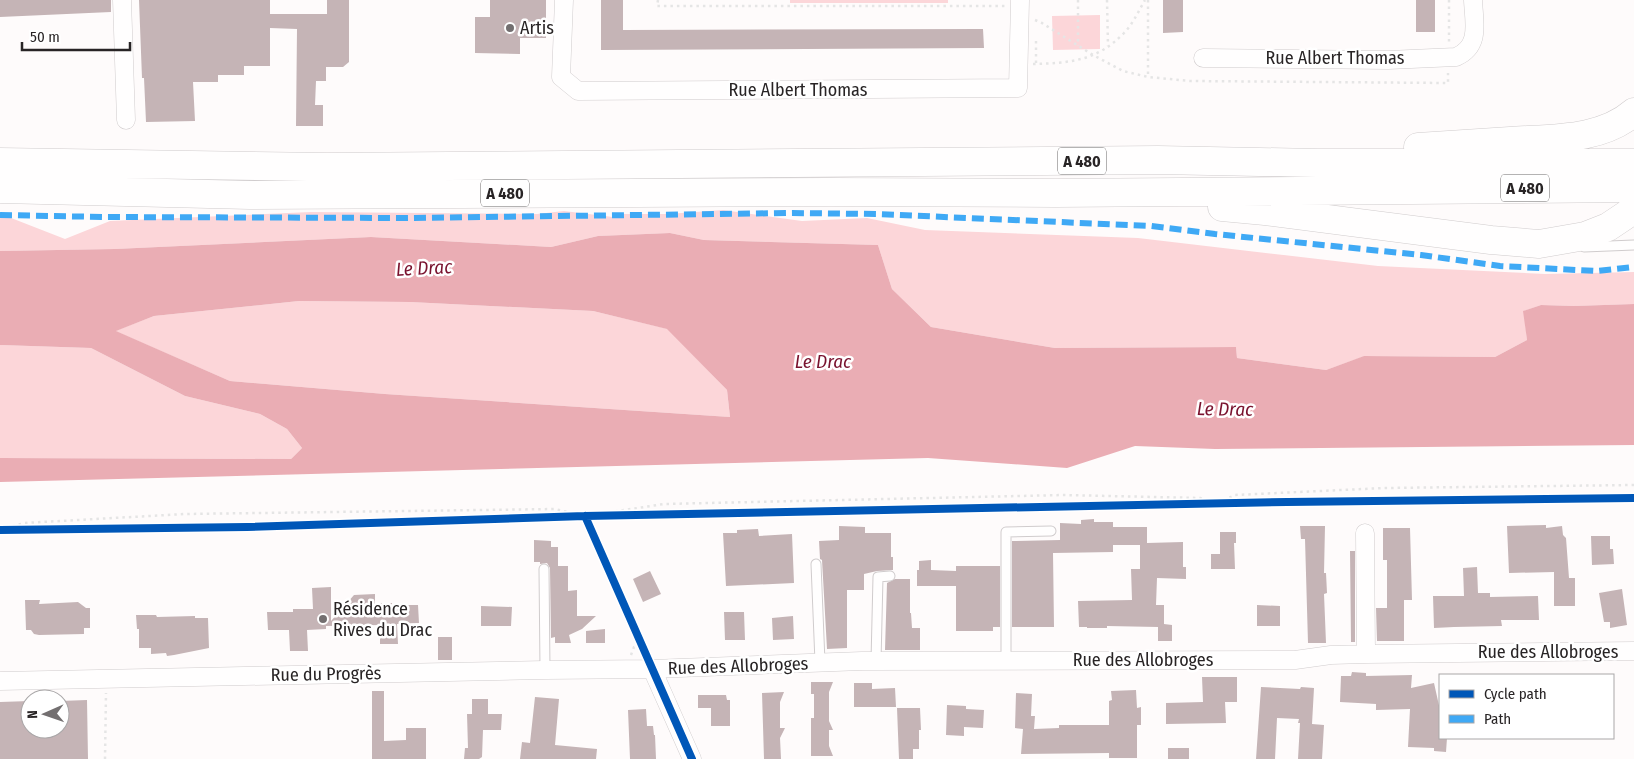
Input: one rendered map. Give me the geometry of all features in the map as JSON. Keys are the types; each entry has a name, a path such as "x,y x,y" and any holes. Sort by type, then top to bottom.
{"highway":[{"path":"1317,164 1340,151 1568,137 1605,129 1634,112"},
{"name":"A 480","path":"0,162 327,167 1148,160 1317,164 1634,163"},
{"name":"A 480","path":"0,189 250,194 822,192 1633,199"},
{"path":"1056,193 1265,211 1483,239 1539,244 1585,236 1608,226 1633,199"}],"street":[{"path":"122,0 126,120"},
{"name":"Rue Albert Thomas","path":"564,0 561,77 578,91 1018,88 1019,64"},
{"name":"Rue Albert Thomas","path":"1203,58 1388,60 1456,57 1466,53 1471,46 1474,34 1474,0"},
{"path":"1019,3 1019,64"},
{"path":"1365,533 1366,654"},
{"name":"Rue des Allobroges","path":"652,669 876,661 1295,660 1366,654 1634,652"},
{"path":"652,669 692,759"},
{"name":"Rue du Progrès","path":"0,680 652,669"}],"lane":[{"path":"1539,244 1593,247 1634,245"},
{"path":"1006,660 1006,532 1051,531"},
{"path":"816,564 820,662"},
{"path":"544,569 545,670"},
{"path":"876,661 878,577 890,576"}],"path":[{"path":"658,0 658,6 1019,3"},
{"path":"720,6 724,0"},
{"path":"760,0 760,6"},
{"path":"1078,0 1078,46"},
{"path":"1107,0 1108,46"},
{"path":"1019,64 1068,63 1097,54 1125,32 1146,0"},
{"path":"1146,0 1148,77"},
{"path":"0,530 24,523 185,514 555,509 585,516 664,504 1063,495 1200,498 1216,504 1235,495 1384,488 1634,485"},
{"path":"105,759 106,678"}],"shaded area":[{"path":"790,0 948,0 948,3 790,3"},
{"path":"1100,15 1100,49 1053,50 1052,16"},
{"path":"723,210 802,221 867,218 925,230 1138,238 1378,266 1545,274 1634,272 1634,304 1541,305 1524,311 1527,340 1495,357 1365,356 1326,370 1237,358 1236,347 1055,348 931,327 892,289 878,245 704,240 670,233 598,236 551,247 371,237 115,249 0,251 0,217 6,216 65,239 110,221 311,212 537,214 564,211 613,217 623,214 668,214"},
{"path":"299,301 410,302 593,311 668,329 727,390 730,417 385,394 230,381 115,331 154,316"},
{"path":"0,345 91,348 185,396 260,414 287,429 302,448 291,459 0,458"}],"water":[{"name":"Le Drac","path":"670,233 704,240 878,245 892,289 931,327 1055,348 1236,347 1237,358 1326,370 1364,356 1495,357 1527,340 1523,311 1541,305 1634,304 1634,445 1215,449 1135,446 1067,468 928,458 0,482 0,458 291,459 302,448 287,429 260,414 185,396 91,348 0,345 0,251 115,249 371,237 551,247 598,236","holes":["299,301 410,302 593,311 667,329 727,390 730,417 385,394 230,381 116,331 154,316"]}],"building":[{"path":"0,0 111,0 111,12 0,17"},
{"path":"139,0 270,0 270,14 327,14 327,0 349,0 349,62 343,67 326,67 326,81 316,81 315,105 323,105 323,126 296,126 297,29 270,28 270,66 244,66 244,75 218,75 218,82 193,82 195,121 146,122"},
{"name":"Artis","path":"490,0 546,0 546,38 520,38 520,54 475,53 475,17 490,17"},
{"path":"601,0 623,0 623,30 983,29 984,48 601,50"},
{"path":"1163,0 1183,0 1183,32 1163,33"},
{"path":"1416,0 1435,0 1435,32 1416,32"},
{"path":"1094,519 1094,522 1113,522 1113,527 1147,527 1147,543 1183,542 1183,567 1186,567 1186,579 1157,578 1156,605 1164,605 1164,624 1172,625 1172,641 1158,641 1158,627 1079,627 1078,601 1132,600 1131,569 1140,569 1140,545 1113,545 1113,552 1053,553 1054,627 1012,627 1012,541 1060,540 1060,523 1081,524 1081,520"},
{"path":"1546,525 1546,528 1562,526 1563,535 1566,538 1569,578 1575,578 1575,606 1554,606 1554,572 1509,573 1507,526"},
{"path":"839,526 865,527 865,533 891,533 893,570 864,574 864,590 847,590 847,648 827,649 822,560 820,559 819,541 839,540"},
{"path":"1300,526 1325,526 1324,573 1326,573 1327,593 1324,594 1326,643 1308,643 1305,539 1301,539"},
{"path":"1383,528 1410,528 1412,600 1404,600 1404,641 1377,641 1376,608 1387,608 1387,560 1383,560"},
{"path":"758,529 759,536 792,534 794,583 726,586 723,533 737,533 737,530"},
{"path":"1220,532 1236,532 1236,543 1234,543 1235,569 1211,569 1211,554 1220,554"},
{"path":"1591,536 1610,536 1610,549 1613,549 1614,564 1592,565"},
{"path":"534,540 551,541 551,547 558,547 558,566 568,566 568,591 577,590 577,616 596,616 582,629 569,635 571,643 555,643 555,637 551,638 550,568 547,563 540,564 540,562 534,562"},
{"path":"1350,551 1355,551 1355,642 1351,642"},
{"path":"931,560 931,570 956,571 956,566 1000,566 1000,627 993,627 993,631 956,631 956,586 917,586 919,561"},
{"path":"1477,567 1478,593 1490,593 1490,597 1538,596 1539,620 1501,620 1502,626 1434,628 1433,596 1464,596 1463,568"},
{"path":"650,571 661,594 643,602 633,579"},
{"path":"895,579 910,579 912,628 920,628 920,650 885,650 887,583"},
{"name":"Résidence Rives du Drac","path":"331,587 331,621 354,595 375,594 375,603 418,605 419,623 397,624 398,644 380,644 380,625 326,626 326,629 307,630 308,651 290,651 289,630 268,630 267,612 293,612 293,609 313,609 312,588"},
{"path":"1622,589 1627,625 1610,628 1610,622 1604,622 1599,593"},
{"path":"25,600 40,600 39,604 78,602 86,608 90,608 90,628 84,628 84,634 34,634 31,630 26,630"},
{"path":"1257,605 1280,606 1280,626 1257,626"},
{"path":"481,606 512,607 511,626 481,626"},
{"path":"724,612 744,612 745,640 725,640"},
{"path":"136,615 208,618 209,648 167,656 166,653 151,654 151,648 139,648 139,629 137,629"},
{"path":"793,616 794,639 773,640 772,618"},
{"path":"605,629 605,643 586,643 586,631"},
{"path":"438,637 452,637 452,660 438,660"},
{"path":"1352,672 1366,673 1366,676 1412,675 1411,688 1434,683 1439,706 1439,739 1447,739 1446,752 1434,751 1434,748 1408,747 1410,709 1376,710 1376,704 1340,702 1341,676 1351,676"},
{"path":"1202,677 1237,677 1237,702 1225,702 1226,723 1166,724 1166,703 1203,702"},
{"path":"811,682 833,682 829,692 829,721 833,730 829,730 829,746 833,756 811,756 811,718 814,718 814,694 811,694"},
{"path":"854,683 872,683 872,689 895,688 896,707 854,707"},
{"path":"1261,687 1314,688 1312,724 1324,725 1322,759 1298,759 1299,719 1277,718 1275,759 1256,759"},
{"path":"1136,690 1137,708 1141,707 1141,725 1137,725 1137,758 1109,758 1109,753 1021,754 1023,729 1015,728 1016,693 1032,694 1031,716 1035,716 1034,729 1059,728 1059,725 1109,725 1109,701 1112,700 1111,691"},
{"path":"372,691 384,691 384,741 406,740 406,728 426,728 426,759 372,759"},
{"path":"784,692 780,702 780,728 785,728 780,738 781,759 764,759 762,693"},
{"path":"698,695 726,695 727,700 730,700 730,726 711,726 711,708 698,708"},
{"path":"535,697 559,699 555,745 597,749 596,759 520,759 522,742 530,743"},
{"path":"472,699 488,699 488,714 502,714 501,730 483,730 482,757 479,759 464,759 465,748 468,748 467,714 472,714"},
{"path":"87,700 88,759 0,759 0,702 20,701 20,739 70,739 70,701"},
{"path":"947,705 966,706 966,709 984,710 983,728 964,727 964,736 946,735"},
{"path":"897,708 920,708 921,730 919,730 919,749 913,749 913,759 899,759"},
{"path":"646,709 647,726 653,726 655,735 656,759 630,759 628,710"},
{"path":"1168,748 1189,748 1189,759 1168,759"}],"marked path":[{"path":"0,215 405,218 792,213 876,214 1151,226 1421,255 1500,266 1596,271 1634,267"}],"cycle path":[{"path":"0,530 247,527 585,516 1287,502 1634,498"},
{"path":"585,516 692,759"}],"place":[{"name":"Artis","path":"510,28"},
{"name":"Résidence Rives du Drac","path":"323,619"}]}
